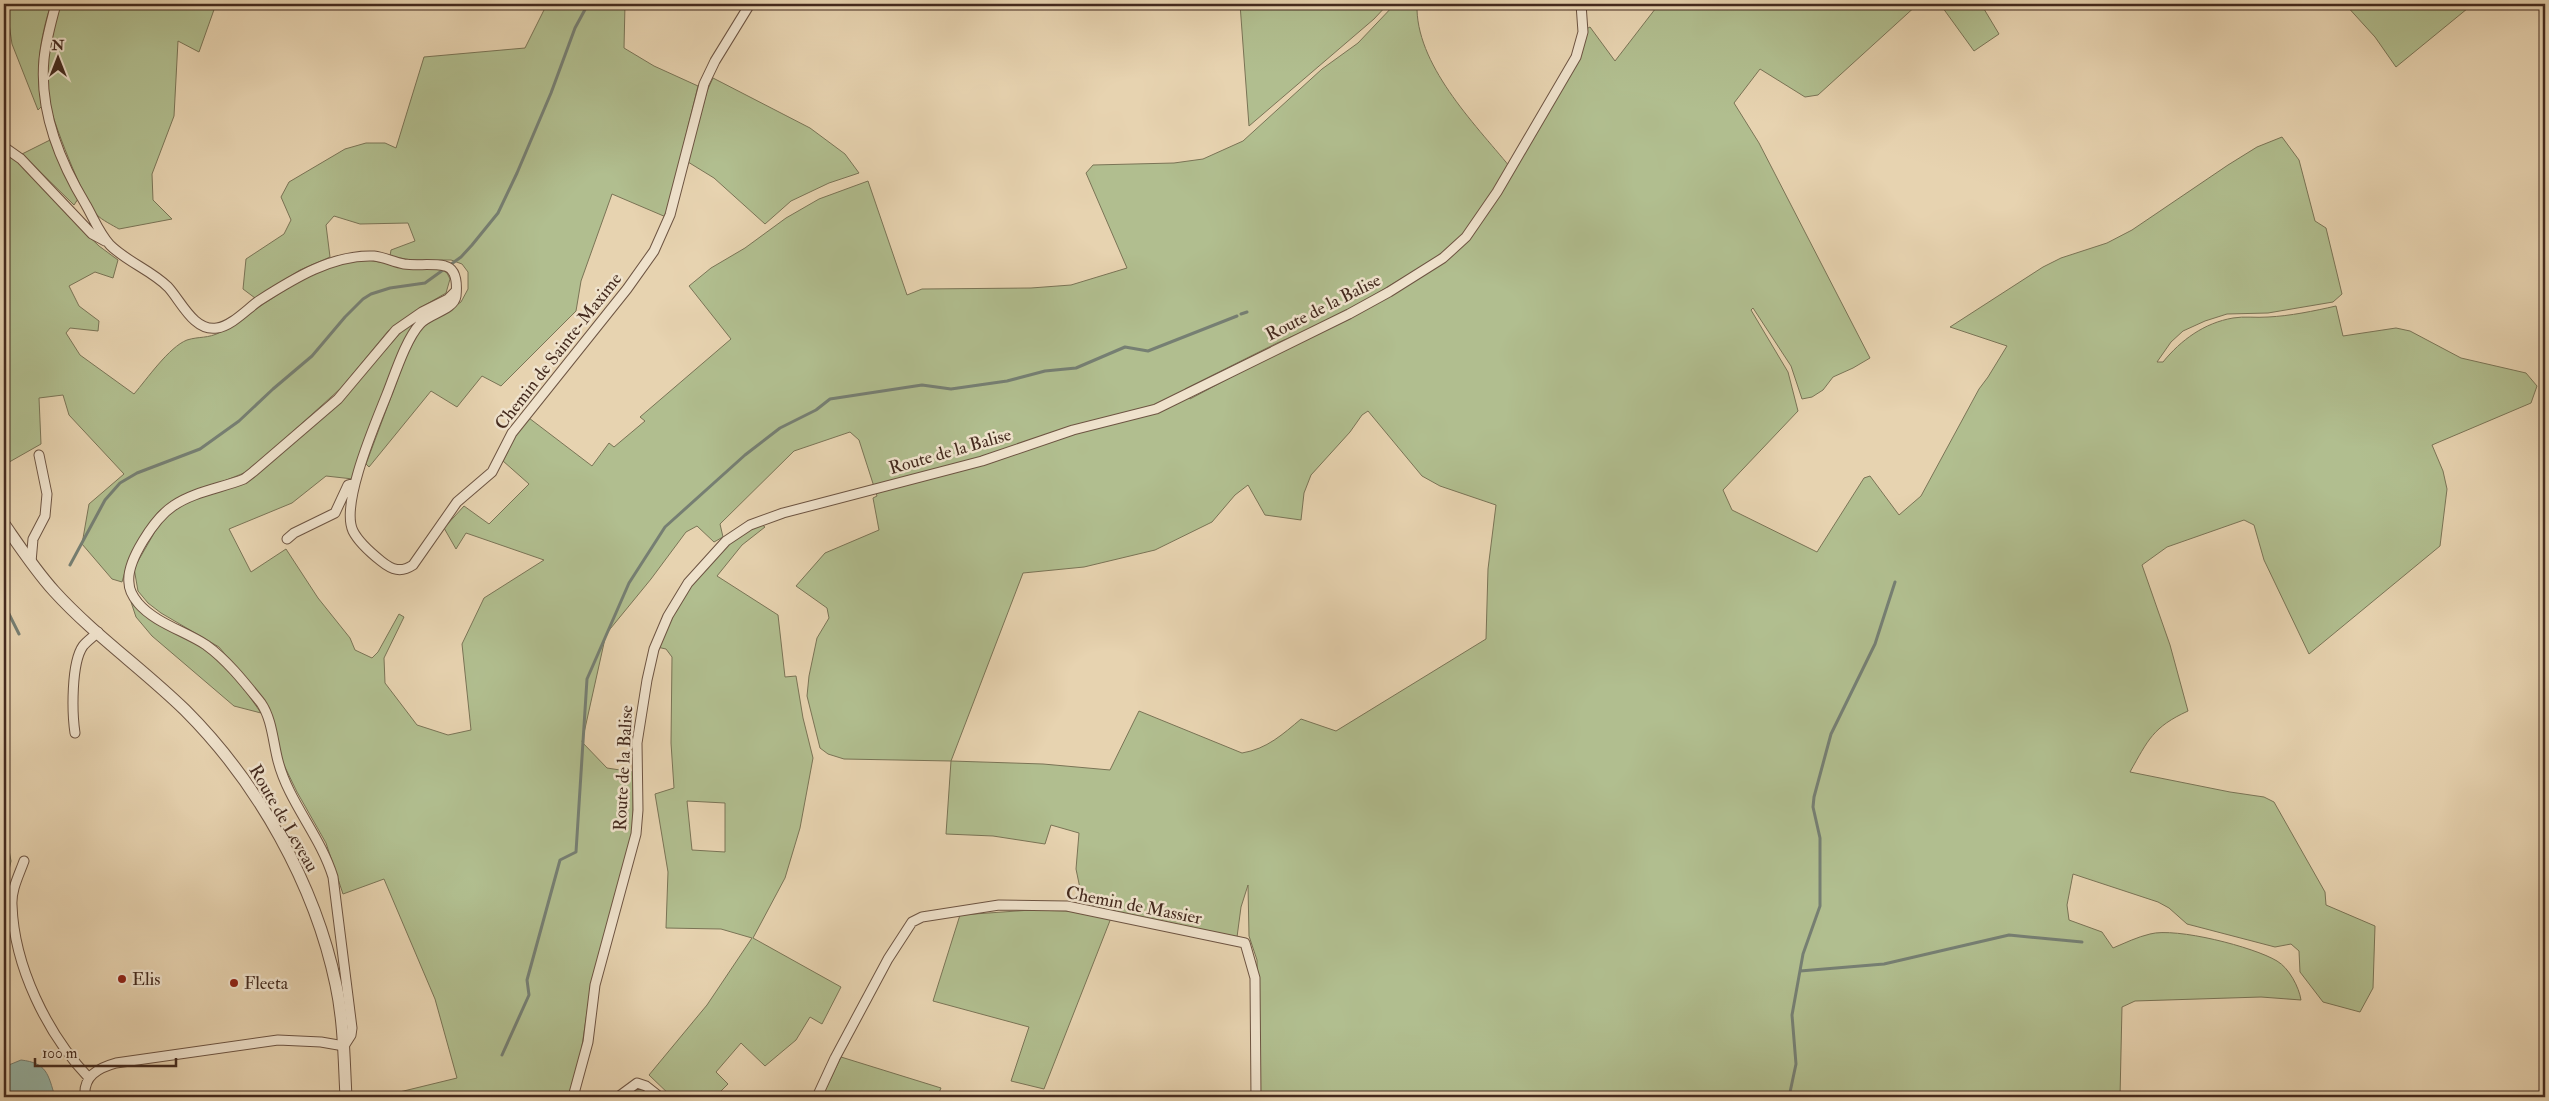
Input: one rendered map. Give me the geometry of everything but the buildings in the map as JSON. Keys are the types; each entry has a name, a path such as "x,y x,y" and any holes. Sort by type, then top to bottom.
{"street":[{"path":"56,4 44,59 44,96 49,121 69,174 101,234 121,255 164,284 191,317 205,326 216,328 288,284 337,261 360,256 376,256 402,264 446,267 455,278 455,292 448,299 422,312 396,330 338,398 253,472 244,479 174,505 164,514 148,534 133,560 129,575 128,584 139,604 152,615 205,645 221,658 262,705 267,716 278,762 290,795 327,858 333,877 352,1028 351,1035 344,1046 315,1042 261,1042 116,1063 101,1067 89,1078 85,1097"},
{"name":"Chemin de Sainte-Maxime","path":"455,292 456,297 452,304 420,323 413,334 375,422 355,483 349,518 353,531 367,549 388,567 398,570 406,569 422,554 457,502 492,472 512,433 627,289 654,250 670,215 704,84 715,61 750,4"},
{"name":"Route de la Balise","path":"573,1097 588,1042 596,985 636,834 638,810 637,743 645,688 654,649 673,608 688,583 712,554 726,541 750,525 783,514 982,461 1073,430 1156,409 1349,314 1443,258 1466,237 1497,192 1576,57 1583,32 1581,4"},
{"path":"4,147 21,159 92,234 109,243"},
{"path":"31,562 33,539 45,516 47,494 39,455"},
{"path":"287,539 294,533 335,514 348,485 355,483"},
{"name":"Route de Leveau","path":"4,524 54,591 187,712 224,754 261,807 305,889 316,916 336,984 344,1046 346,1097"},
{"path":"75,733 72,708 78,658 83,646 98,632"},
{"path":"24,861 15,883 12,904 25,976 72,1060 89,1078"},
{"name":"Chemin de Massier","path":"817,1097 835,1058 888,959 912,922 922,916 999,905 1082,908 1246,943 1255,978 1256,1097"},
{"path":"618,1097 637,1083 646,1086 660,1097"}],"green space":[{"path":"4,4 51,4 41,42 39,80 42,106 38,110 12,44 7,10 4,9"},
{"path":"60,4 216,4 199,52 178,41 174,116 152,174 153,200 172,219 119,229 97,215 84,194 61,140 48,98 48,62"},
{"path":"547,4 625,4 624,48 654,66 698,86 666,217 612,194 581,281 576,311 501,386 482,376 457,407 431,391 369,467 366,464 406,357 420,329 461,302 468,289 468,272 462,264 451,260 411,260 390,256 391,250 415,241 408,223 360,224 334,216 326,225 330,257 300,270 255,298 243,289 246,259 284,234 291,220 281,197 289,182 345,149 366,143 385,143 396,148 424,57 525,48"},
{"path":"1240,4 1388,4 1374,19 1249,126"},
{"path":"1395,4 1417,4 1419,26 1426,49 1436,70 1464,112 1510,167 1465,233 1446,252 1339,316 1277,343 1185,389 1190,399 1429,272 1452,256 1473,233 1497,195 1586,29 1590,27 1615,61 1659,4 1918,4 1818,95 1805,97 1760,69 1734,103 1759,143 1870,358 1833,377 1823,390 1812,397 1802,399 1791,366 1753,308 1751,310 1788,372 1798,411 1723,490 1732,510 1817,552 1864,478 1870,476 1899,515 1921,496 1979,389 2007,346 1950,327 2043,267 2061,258 2107,243 2132,230 2257,147 2282,137 2299,160 2315,221 2326,228 2342,294 2333,302 2268,313 2227,314 2205,321 2183,331 2171,342 2157,362 2163,362 2185,340 2203,328 2222,320 2237,317 2285,316 2336,306 2343,336 2396,328 2410,331 2461,358 2526,373 2537,386 2531,403 2432,445 2443,471 2447,489 2440,546 2309,654 2264,560 2254,525 2244,520 2167,547 2142,565 2170,645 2188,711 2159,729 2147,743 2130,772 2264,797 2274,802 2325,892 2326,905 2375,926 2373,988 2360,1012 2323,1002 2300,972 2299,951 2291,944 2275,947 2187,924 2169,908 2158,902 2073,874 2067,905 2069,920 2102,932 2113,948 2140,937 2162,933 2178,933 2234,944 2277,961 2286,968 2293,978 2301,1000 2261,997 2135,1001 2122,1007 2120,1097 1259,1097 1257,960 1249,936 1248,885 1241,907 1237,937 1110,911 1091,905 1082,898 1076,869 1079,833 1051,825 1045,844 993,836 946,834 951,761 844,759 828,754 820,748 807,696 817,638 829,618 827,608 796,586 825,553 879,530 873,498 877,496 859,440 850,432 794,451 720,524 723,537 714,542 697,526 686,532 606,634 582,742 607,768 633,772 633,835 592,979 579,1066 570,1097 379,1097 457,1078 435,999 384,879 343,894 326,843 283,763 269,707 219,647 161,613 148,603 138,591 134,568 160,523 169,513 196,498 249,481 338,404 403,330 414,321 417,323 353,479 326,476 292,503 229,529 251,572 286,549 318,598 350,638 355,650 372,658 378,652 399,614 404,617 384,658 385,683 417,725 448,735 471,730 462,644 484,598 544,560 466,533 456,549 444,528 464,506 489,524 529,484 503,461 516,435 529,418 592,466 609,443 614,447 645,421 640,417 731,339 689,286 711,268 745,248 786,218 819,199 868,181 907,295 922,289 1031,288 1071,285 1127,268 1086,173 1093,165 1174,163 1203,159 1243,141 1322,69 1358,43","holes":["1368,411 1422,476 1440,486 1496,505 1488,569 1486,639 1336,731 1301,719 1267,744 1242,753 1139,711 1110,770 1043,764 951,761 1023,573 1084,567 1155,550 1212,522 1235,495 1248,485 1265,515 1301,520 1304,493 1311,475 1350,432 1362,415"]},
{"path":"1940,4 1981,4 1999,34 1974,51"},
{"path":"2345,4 2473,4 2396,67 2375,37"},
{"path":"713,78 810,128 845,154 859,173 829,183 791,201 765,224 714,178 688,162 707,91"},
{"path":"52,139 78,199 74,205 22,154"},
{"path":"4,152 20,162 76,224 99,246 118,260 113,278 95,272 69,286 79,306 99,321 98,331 70,328 66,333 80,355 134,394 166,356 180,344 187,340 212,336 221,332 300,280 325,268 362,259 414,268 441,269 447,273 450,279 446,293 420,308 388,331 341,388 249,471 174,501 158,512 129,558 122,582 112,579 82,544 89,504 124,474 69,415 63,395 39,398 41,444 4,465"},
{"path":"761,524 765,527 742,545 717,576 778,615 785,677 796,676 803,718 813,758 800,828 785,878 753,938 841,987 822,1024 810,1017 796,1040 765,1066 741,1043 716,1072 728,1084 715,1097 672,1097 649,1075 707,1005 752,938 721,929 666,928 668,872 655,794 674,788 671,743 672,657 666,649 657,647 686,593 698,576 726,546","holes":["687,801 725,803 725,852 692,850"]},
{"path":"131,602 206,649 236,679 261,713 234,706 152,636 136,617"},
{"path":"4,822 11,861 4,894"},
{"path":"1031,910 1069,911 1111,918 1044,1089 1011,1081 1029,1027 933,1001 960,915"},
{"path":"841,1057 941,1088 937,1097 822,1097"},
{"path":"642,1089 655,1097 624,1097 635,1090"}],"shaded area":[{"path":"21,1060 36,1064 45,1071 55,1097 4,1097 4,1067"}],"waterway":[{"path":"70,565 105,500 120,483 137,473 200,449 239,421 312,356 363,299 371,294 390,288 425,283 461,257 498,213 551,93 575,28 588,4"},
{"path":"1241,314 1247,312"},
{"path":"502,1055 529,995 527,980 560,860 576,852 587,679 629,583 665,527 745,455 780,428 816,410 830,399 922,385 951,389 1007,381 1045,371 1076,368 1125,347 1148,351 1237,316"},
{"path":"1789,1097 1796,1064 1792,1015 1803,954 1820,906 1820,838 1813,807 1814,797 1831,734 1875,644 1895,582"},
{"path":"4,604 19,634"},
{"path":"1800,971 1884,964 2009,935 2082,942"}],"place":[{"name":"Elis","path":"122,979"},
{"name":"Fleeta","path":"234,983"}]}
